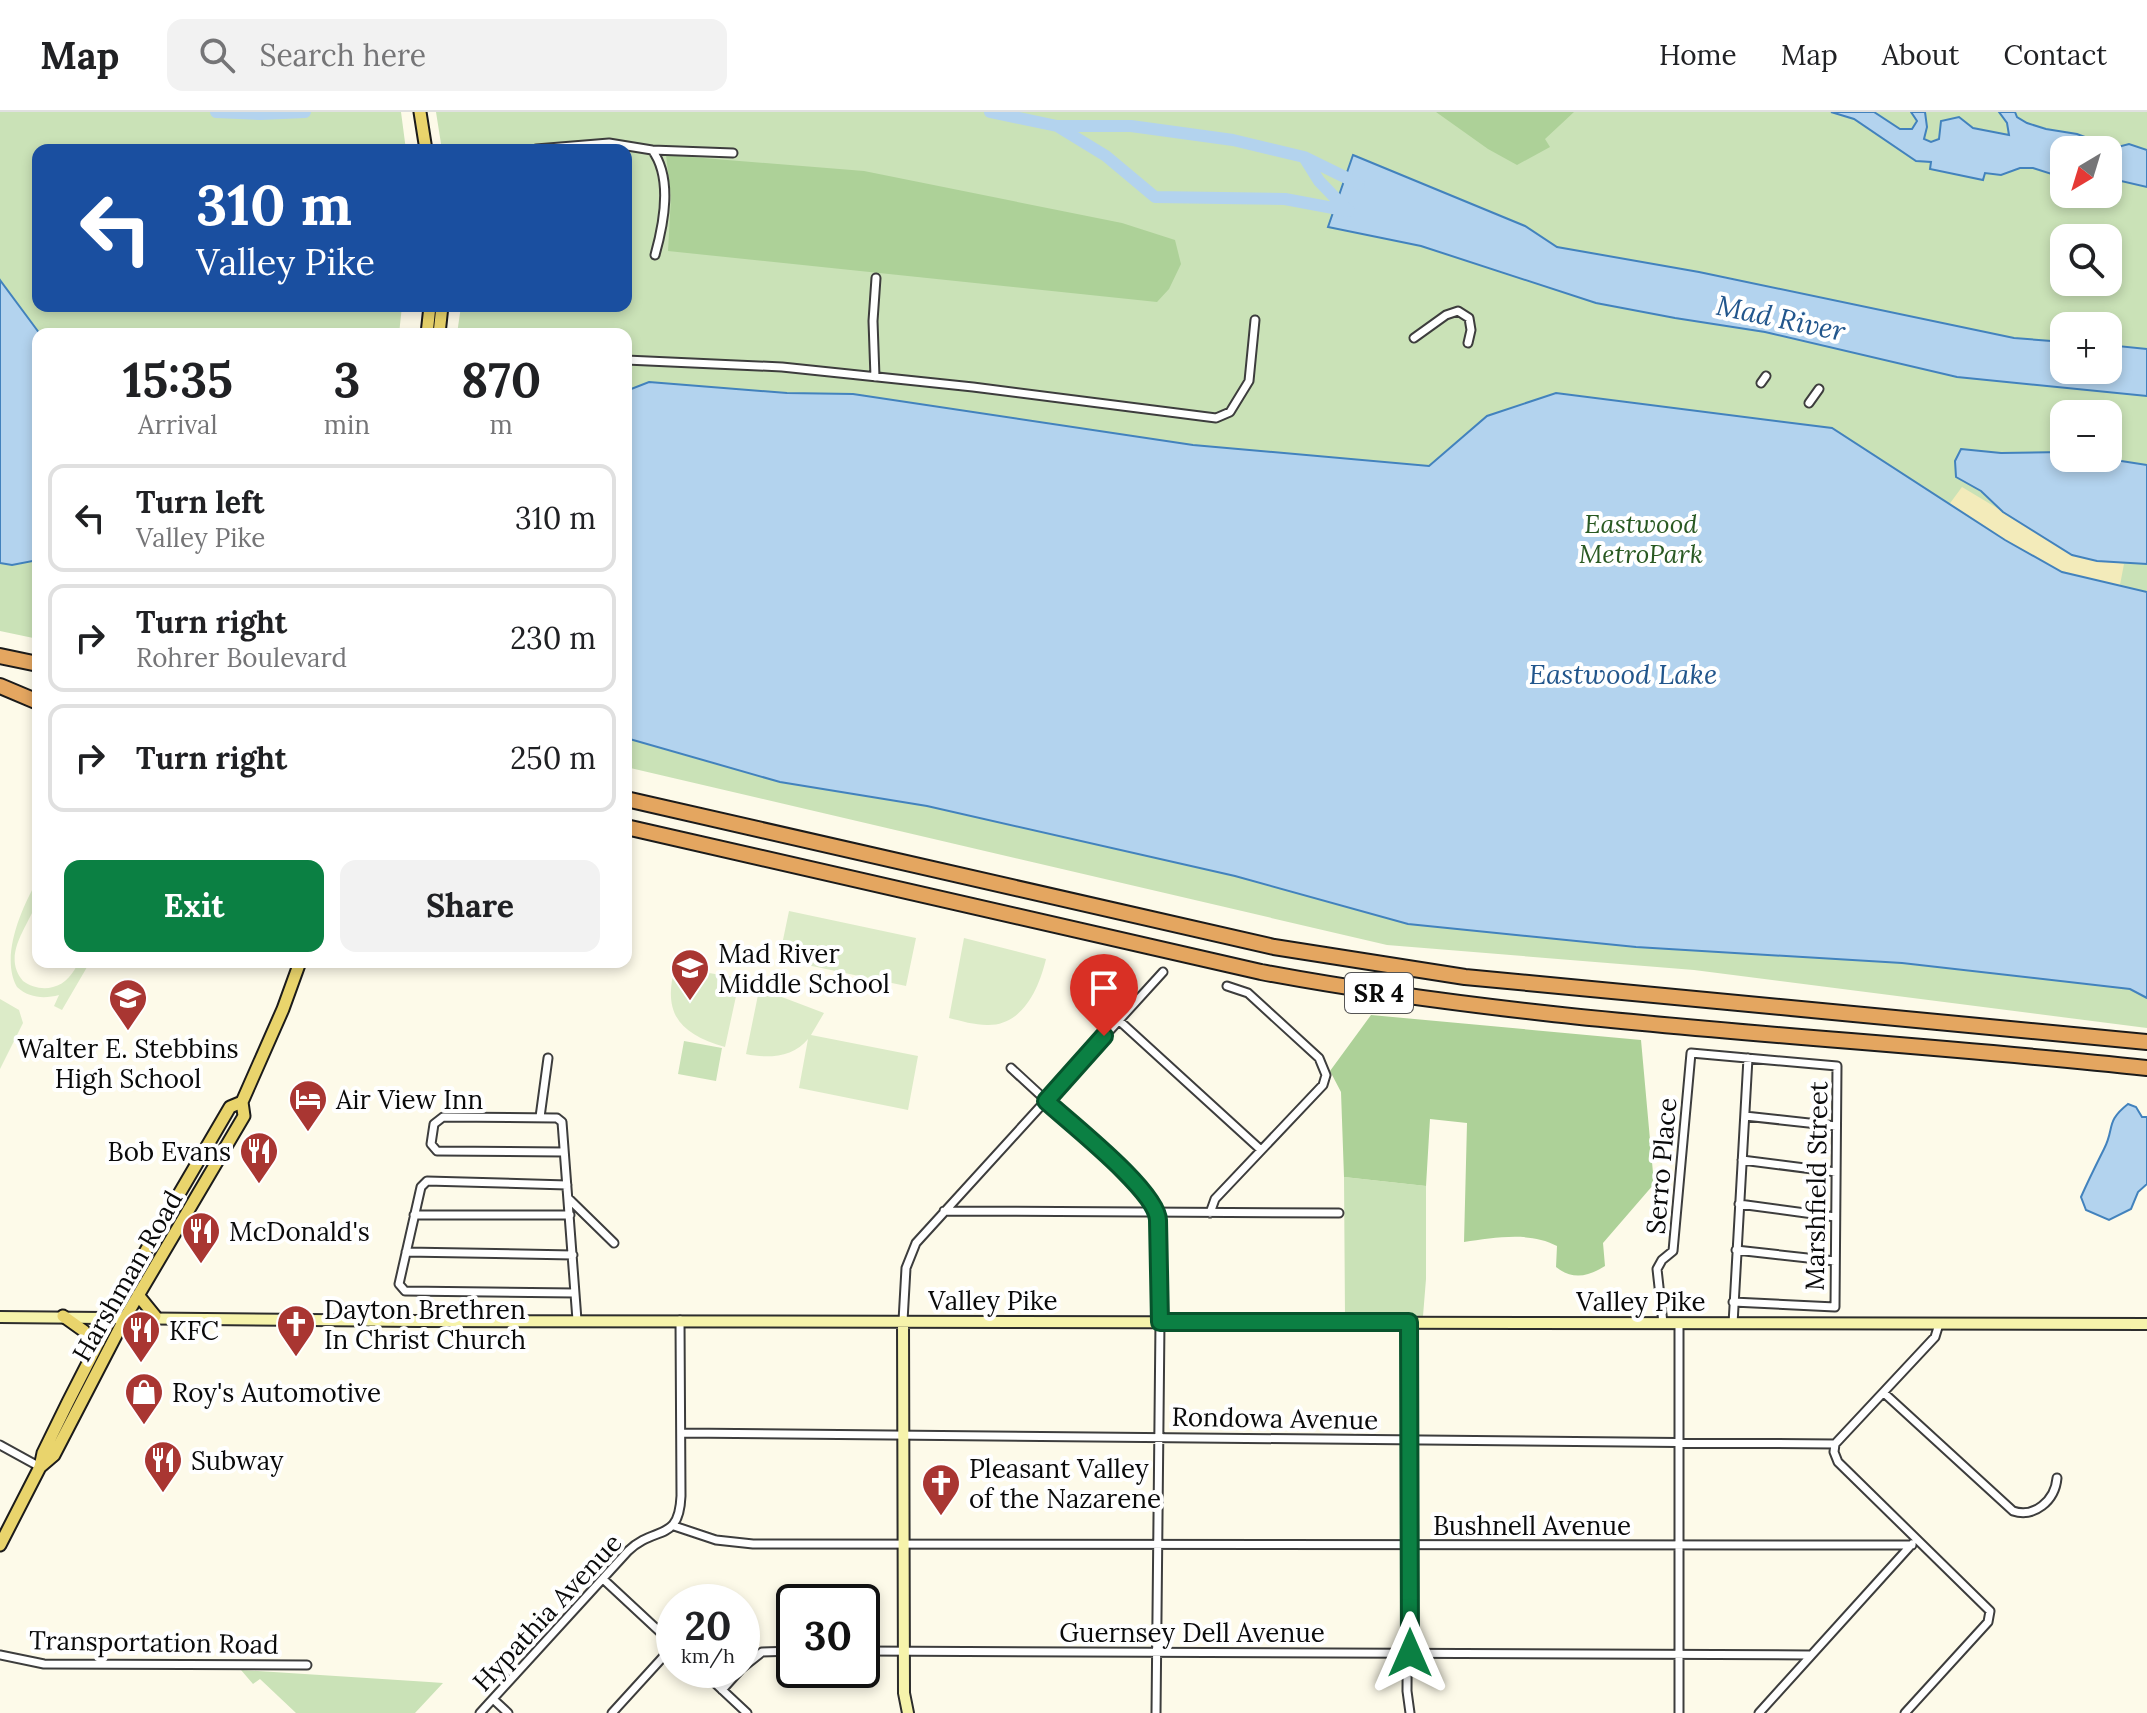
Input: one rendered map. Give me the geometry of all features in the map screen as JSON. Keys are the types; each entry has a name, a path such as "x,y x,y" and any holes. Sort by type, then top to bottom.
{"highway":[{"path":"0,656 32,663"},
{"path":"0,685 32,691"},
{"path":"0,685 32,699"},
{"name":"SR 4","path":"632,800 1274,947 1379,965 1465,977 2147,1042"},
{"name":"SR 4","path":"632,828 1245,969 1350,989 1443,1002 1721,1031 2147,1068"}],"main road":[{"path":"420,112 425,144"},
{"name":"Harshman Road","path":"40,1467 54,1455 126,1316 244,1116 242,1102 298,968"},
{"name":"Harshman Road","path":"0,1545 141,1259 230,1107 242,1102"},
{"path":"138,1295 155,1316"},
{"path":"63,1316 84,1331 94,1350"}],"street":[{"path":"632,147 733,153"},
{"path":"652,150 662,173 664,194 655,255"},
{"path":"875,377 873,321 876,278"},
{"path":"1414,338 1446,315 1458,311 1466,315 1470,323 1468,343"},
{"path":"632,360 782,367 1221,417 1234,409 1249,381 1255,320"},
{"path":"1809,403 1819,389"},
{"path":"906,1712 903,1321 906,1268 910,1253 923,1233 1163,972"},
{"path":"1210,1213 1215,1199 1323,1085 1326,1070 1319,1058 1248,993 1227,986"},
{"path":"1102,1005 1261,1150"},
{"name":"Serro Place","path":"1663,1323 1657,1269 1673,1251 1691,1053 1748,1058"},
{"path":"540,1117 548,1058"},
{"path":"1733,1324 1748,1058"},
{"name":"Marshfield Street","path":"1733,1302 1835,1307 1837,1066 1748,1058"},
{"path":"1011,1068 1127,1175 1151,1199 1158,1212 1160,1322 1156,1713"},
{"path":"1745,1116 1836,1126"},
{"path":"564,1152 437,1151 432,1148 434,1124 443,1117 540,1117 557,1118 562,1122 577,1320"},
{"path":"1742,1160 1836,1172"},
{"path":"567,1185 430,1181 423,1184 399,1284 405,1291 575,1293"},
{"path":"568,1198 614,1243"},
{"path":"1739,1204 1835,1217"},
{"path":"944,1211 1339,1213"},
{"path":"414,1215 570,1215"},
{"path":"1736,1250 1835,1261"},
{"path":"406,1252 573,1255"},
{"name":"Valley Pike","path":"0,1317 2147,1324"},
{"path":"674,1526 680,1514 680,1320"},
{"path":"1409,1322 1410,1653 1407,1691 1410,1713"},
{"path":"1679,1323 1679,1713"},
{"path":"1905,1713 1990,1620 1988,1606 1914,1542 1838,1462 1835,1444 1935,1337 1939,1324"},
{"path":"1884,1393 2013,1511 2030,1513 2043,1505 2054,1491 2057,1478"},
{"name":"Rondowa Avenue","path":"681,1433 1835,1444"},
{"path":"0,1445 40,1467"},
{"name":"Bushnell Avenue","path":"674,1526 700,1536 734,1543 1679,1545 1914,1542"},
{"name":"Hypathia Avenue","path":"480,1713 633,1546 674,1526"},
{"path":"1759,1713 1914,1542"},
{"path":"603,1579 656,1628"},
{"name":"Guernsey Dell Avenue","path":"880,1651 1810,1655"},
{"name":"Transportation Road","path":"0,1655 44,1664 307,1665"},
{"path":"612,1713 656,1665"},
{"path":"722,1690 747,1713"},
{"path":"493,1699 508,1713"}],"green space":[{"path":"0,112 401,112 405,144 32,144 32,312 401,312 400,328 32,328 32,638 0,631"},
{"name":"Eastwood MetroPark","path":"436,112 2147,112 2147,1028 1694,970 1387,945 632,768 632,328 458,328 460,312 632,312 632,144 441,144"},
{"path":"1436,112 1574,112 1545,139 1550,147 1517,165 1488,149"},
{"path":"666,155 864,171 1122,223 1175,240 1181,264 1169,289 1157,302 668,251 671,197"},
{"path":"32,891 32,912 19,939 15,960 23,981 45,988 58,986 76,968 86,968 62,1010 54,1006 59,995 42,997 27,993 17,987 12,975 12,948"},
{"path":"789,911 916,938 906,986 779,959"},
{"path":"964,938 1046,959 1039,982 1027,1003 1020,1012 1000,1024 973,1024 949,1018"},
{"path":"675,967 732,977 738,987 725,1047 696,1036 678,1020 671,998"},
{"path":"766,991 824,1013 811,1035 918,1056 908,1110 799,1088 808,1039 796,1050 780,1055 746,1054 758,995"},
{"path":"0,999 19,1010 23,1023 0,1069"},
{"path":"1371,1015 1641,1040 1654,1184 1603,1243 1605,1266 1586,1275 1568,1274 1556,1267 1557,1246 1535,1238 1464,1242 1467,1123 1430,1119 1426,1186 1344,1177 1341,1092 1330,1071"},
{"path":"684,1041 722,1048 716,1081 678,1074"},
{"path":"1344,1177 1426,1186 1423,1316 1345,1316"},
{"path":"241,1670 443,1683 415,1713 296,1713 260,1679 253,1684"}],"sand":[{"path":"1962,487 2062,547 2079,555 2124,564 2119,590 2080,580 2045,564 1948,506"}],"water":[{"path":"1831,112 1874,112 1900,129 1912,129 1917,121 1911,112 1925,112 1927,127 1924,139 1931,142 1939,139 1941,121 1959,117 1973,128 2009,135 2007,123 1999,112 2015,112 2027,123 2082,136 2050,136 2050,173 2020,168 2001,175 1985,173 1983,180 1930,169 1931,162 1916,161 1854,119"},
{"path":"2129,144 2147,150 2147,187 2122,181 2122,146"},
{"path":"1353,155 1525,226 1557,247 1699,272 2014,338 2050,341 2050,384 2122,384 2122,346 2147,349 2147,396 1957,377 1765,332 1596,303 1421,246 1328,227"},
{"path":"0,280 36,328 32,328 32,561 12,565 0,563"},
{"name":"Eastwood Lake","path":"649,382 787,393 853,394 1193,445 1429,466 1487,416 1556,393 1832,428 2005,540 2062,572 2147,592 2147,998 2130,989 1902,963 1636,947 1408,924 1235,876 927,806 780,782 632,740 632,389"},
{"path":"1961,449 2001,453 2050,452 2050,472 2122,472 2122,461 2147,465 2147,564 2097,561 2072,555 2003,512 1981,491 1956,477 1955,461"},
{"path":"2128,1104 2136,1107 2142,1117 2147,1117 2147,1184 2138,1192 2131,1209 2109,1220 2086,1210 2081,1197 2107,1142 2113,1121"}],"waterway":[{"name":"Mad River","path":"216,112 305,112"},
{"name":"Mad River","path":"990,112 1057,126 1106,156 1155,197 1285,199 1349,211"},
{"path":"1057,126 1131,126 1233,140 1304,157 1319,181 1348,211"},
{"name":"Mad River","path":"1304,157 1359,184"}],"place":[{"name":"Mad River Middle School","path":"690,1002"},
{"name":"Walter E. Stebbins High School","path":"128,1032"},
{"name":"Air View Inn","path":"308,1133"},
{"name":"Bob Evans","path":"259,1185"},
{"name":"McDonald's","path":"201,1265"},
{"name":"Dayton Brethren In Christ Church","path":"296,1358"},
{"name":"KFC","path":"141,1364"},
{"name":"Roy's Automotive","path":"144,1426"},
{"name":"Subway","path":"163,1494"},
{"name":"Pleasant Valley of the Nazarene","path":"941,1517"}],"route":[{"path":"1104,1036 1046,1101 1155,1205 1158,1212 1160,1322 1409,1322 1410,1653"}]}
